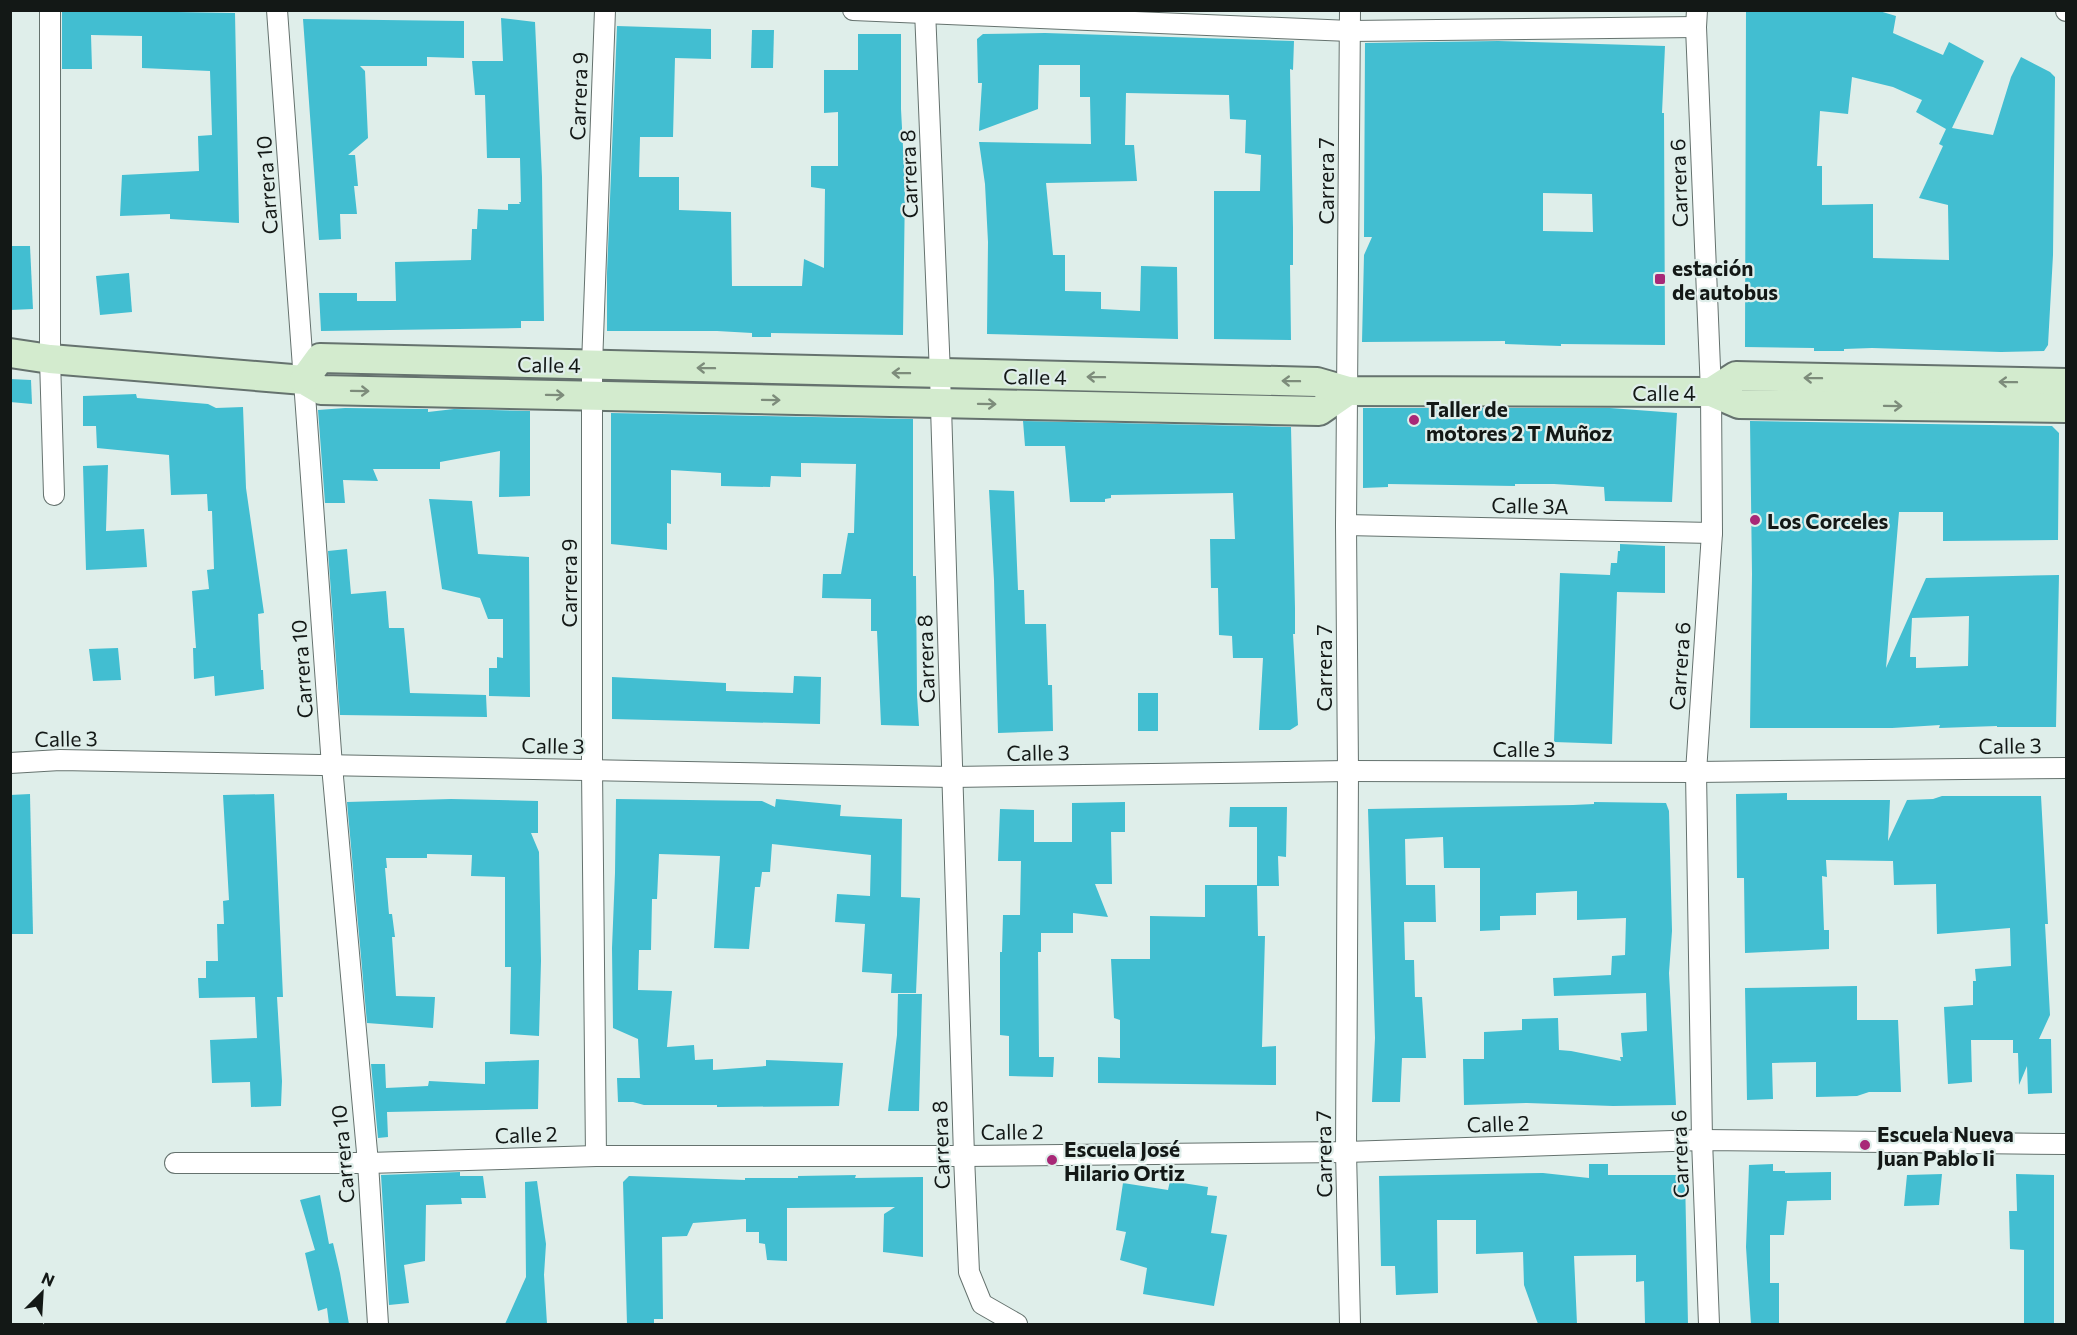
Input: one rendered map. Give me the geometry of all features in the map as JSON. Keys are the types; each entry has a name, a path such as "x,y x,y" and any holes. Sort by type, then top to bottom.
{"street":[{"path":"50,10 50,359 54,495"},
{"name":"Carrera 10","path":"277,10 332,766 368,1163 378,1324"},
{"name":"Carrera 9","path":"596,1156 592,769 592,365 605,10"},
{"path":"853,10 1350,31 1696,19"},
{"name":"Carrera 7","path":"1350,10 1346,525 1348,771 1346,1152 1350,1324"},
{"name":"Carrera 8","path":"925,12 940,374 969,1272 982,1304 1017,1324"},
{"name":"Carrera 6","path":"1696,19 1711,392 1712,533 1696,772 1702,1140 1709,1324"},
{"path":"10,353 50,359 304,380 321,390 1319,411 1348,391"},
{"name":"Calle 4","path":"304,380 320,358 1317,382 1348,391 1711,392 1737,376 2067,383"},
{"path":"1711,392 1739,404 2067,408"},
{"name":"Calle 3A","path":"1346,525 1712,533"},
{"name":"Calle 3","path":"10,763 60,760 952,777 1348,771 1696,772 2067,768"},
{"name":"Calle 2","path":"175,1162 368,1163 596,1156 964,1156 1346,1152 1702,1140 2067,1144"}],"building":[{"path":"62,10 235,13 239,223 170,219 170,214 120,216 122,175 199,171 198,136 212,135 210,71 142,68 142,36 91,35 92,69 62,69"},
{"path":"1746,10 1876,10 1896,16 1893,33 1943,55 1949,42 1984,61 1952,128 1993,135 2011,77 2021,57 2055,77 2053,255 2048,345 2044,351 1872,348 1814,351 1814,348 1745,347","holes":["1852,77 1893,87 1922,100 1916,112 1946,129 1939,144 1943,146 1919,198 1948,205 1949,260 1873,258 1873,204 1822,205 1822,166 1817,166 1820,111 1848,114"]},
{"path":"501,18 535,22 542,177 544,321 521,321 521,328 321,331 319,293 357,293 357,301 396,301 395,262 471,260 472,229 477,229 478,209 508,210 508,204 520,204 520,158 487,158 485,95 475,95 472,61 503,61"},
{"path":"303,19 464,21 464,58 427,57 427,66 360,66 365,71 368,138 348,155 355,155 358,186 354,186 357,214 340,214 341,239 319,240"},
{"path":"617,26 711,29 711,59 675,58 673,137 640,137 639,177 679,177 679,210 731,212 732,286 802,286 804,259 824,268 825,189 811,187 811,166 838,166 838,112 824,113 824,70 858,70 858,34 901,34 901,109 905,185 903,335 771,333 771,337 752,337 752,333 717,331 607,331 607,273"},
{"path":"752,30 774,30 773,68 751,68"},
{"path":"1045,33 1294,41 1293,70 1290,69 1293,228 1293,265 1290,265 1291,340 1214,339 1214,191 1260,191 1261,155 1245,153 1246,120 1230,119 1229,95 1126,93 1125,145 1134,145 1137,181 1046,183 1053,255 1065,255 1065,291 1101,292 1101,309 1140,311 1141,266 1177,267 1178,339 987,334 988,242 985,184 979,142 1091,144 1090,97 1080,97 1080,65 1039,65 1038,109 979,131 982,83 978,83 977,39 983,34"},
{"path":"1498,41 1665,46 1662,113 1664,113 1665,345 1561,344 1561,346 1505,344 1505,341 1362,342 1364,255 1372,237 1364,237 1365,43","holes":["1543,193 1592,194 1593,232 1543,231"]},
{"path":"10,246 30,246 33,309 10,310"},
{"path":"129,273 132,312 100,315 96,276"},
{"path":"10,379 31,380 32,404 10,402"},
{"path":"136,394 137,398 208,404 216,408 243,407 246,488 264,613 258,614 264,689 215,696 214,676 194,679 193,648 196,648 192,591 209,589 207,570 214,569 212,511 208,511 207,494 171,495 169,455 97,448 96,426 83,426 83,396"},
{"path":"1363,408 1610,408 1677,413 1672,502 1605,501 1604,487 1554,484 1515,484 1515,486 1388,484 1388,487 1363,488"},
{"path":"428,409 428,412 454,409 530,411 530,496 499,497 500,451 440,462 440,469 373,469 378,481 343,480 345,503 325,503 318,410"},
{"path":"611,413 913,419 913,576 916,576 919,726 881,725 877,631 871,631 871,599 822,598 823,574 841,574 848,533 854,533 856,464 801,463 801,477 771,476 770,487 721,486 721,473 671,470 671,524 667,523 667,550 611,544"},
{"path":"1023,421 1291,427 1295,608 1295,634 1293,634 1298,725 1290,730 1259,730 1263,658 1233,658 1232,636 1219,635 1218,588 1211,588 1210,539 1235,539 1233,493 1111,495 1111,498 1105,499 1105,502 1070,502 1065,446 1025,446"},
{"path":"1750,421 2052,426 2059,433 2058,540 1943,541 1943,512 1899,512 1886,668 1926,578 2059,575 2056,727 1939,728 1940,725 1892,728 1750,728 1752,574","holes":["1969,616 1968,666 1916,668 1916,657 1910,657 1912,618"]},
{"path":"108,465 106,531 144,529 147,567 86,570 83,466"},
{"path":"989,490 1014,491 1018,590 1024,590 1025,624 1046,624 1048,685 1052,685 1053,731 998,733"},
{"path":"429,499 472,501 478,554 529,557 530,697 489,696 489,668 497,668 497,657 503,658 503,619 488,619 480,598 442,589"},
{"path":"1620,544 1665,546 1665,593 1617,592 1612,744 1554,742 1560,573 1610,575 1611,563 1617,563"},
{"path":"347,549 351,594 386,591 389,628 404,628 410,693 486,695 487,717 340,715 328,551"},
{"path":"118,648 121,680 93,681 89,649"},
{"path":"794,676 821,677 820,724 612,719 612,677 726,683 726,691 793,693"},
{"path":"1138,693 1158,693 1158,731 1138,731"},
{"path":"1787,793 1787,800 1890,800 1888,841 1907,800 1933,799 1942,796 2041,796 2050,1015 2039,1039 2051,1039 2052,1093 2028,1094 2027,1066 2019,1085 2018,1053 2013,1053 2013,1040 1971,1040 1972,1082 1948,1084 1944,1007 1973,1005 1975,969 2011,966 2010,928 1937,934 1936,884 1894,885 1893,861 1826,860 1827,877 1822,876 1824,930 1829,930 1829,949 1745,953 1744,878 1737,878 1736,794"},
{"path":"30,794 33,934 10,934 10,795"},
{"path":"274,794 283,997 277,997 282,1081 281,1106 251,1107 250,1082 212,1083 210,1040 257,1038 255,997 199,998 198,978 206,978 206,961 218,961 217,924 224,924 223,901 229,900 223,795"},
{"path":"451,799 538,801 538,833 531,833 539,852 541,961 539,1036 510,1034 511,967 505,967 505,877 471,876 472,855 427,854 427,858 386,858 389,914 392,914 395,937 392,937 396,996 435,997 433,1028 367,1023 347,802"},
{"path":"616,799 762,801 775,807 776,799 841,805 840,816 902,819 901,897 920,898 916,993 891,993 892,974 862,972 865,924 835,922 837,894 870,896 871,855 772,844 770,872 762,872 760,887 755,887 749,949 714,948 720,856 659,854 657,899 652,899 651,950 639,950 638,990 672,991 667,1047 694,1045 695,1060 713,1059 713,1070 766,1066 766,1060 843,1063 839,1106 717,1107 717,1105 644,1105 618,1102 617,1078 640,1078 638,1039 613,1028 612,948"},
{"path":"1125,802 1125,832 1111,832 1112,884 1095,884 1108,917 1073,913 1073,933 1041,933 1041,952 1038,952 1039,1057 1054,1057 1053,1077 1009,1076 1009,1036 1000,1035 1000,952 1002,952 1003,915 1020,915 1021,861 998,861 1000,809 1034,810 1034,842 1072,842 1072,803"},
{"path":"1594,802 1666,803 1669,811 1672,931 1669,973 1676,1105 1613,1106 1527,1103 1464,1105 1463,1059 1484,1059 1484,1032 1522,1030 1522,1019 1558,1018 1559,1050 1621,1061 1620,1057 1623,1057 1621,1033 1647,1031 1646,993 1554,996 1553,978 1611,975 1612,956 1625,955 1626,918 1577,920 1577,891 1536,893 1536,915 1500,916 1500,930 1480,931 1480,868 1444,868 1443,837 1405,839 1406,885 1435,885 1436,922 1404,922 1405,960 1414,960 1415,997 1422,997 1426,1058 1402,1058 1400,1102 1372,1102 1375,1038 1368,809 1573,805 1594,804"},
{"path":"1230,807 1287,807 1286,857 1278,856 1279,886 1257,886 1258,936 1265,936 1262,1047 1276,1046 1276,1085 1098,1083 1098,1057 1120,1058 1120,1020 1114,1018 1111,959 1150,959 1150,916 1205,917 1205,885 1257,885 1257,827 1229,827"},
{"path":"1857,986 1857,1020 1898,1020 1901,1092 1869,1092 1857,1096 1816,1097 1816,1062 1772,1063 1773,1099 1747,1100 1745,988"},
{"path":"898,994 922,994 919,1111 888,1111 897,1035"},
{"path":"539,1060 538,1109 387,1112 388,1137 378,1138 371,1064 385,1064 386,1088 428,1086 429,1081 485,1084 485,1062"},
{"path":"1589,1164 1608,1164 1608,1175 1685,1175 1688,1324 1645,1324 1644,1281 1636,1282 1636,1255 1574,1256 1577,1324 1538,1324 1524,1285 1523,1252 1476,1254 1476,1220 1437,1220 1438,1293 1396,1295 1395,1266 1381,1266 1379,1176 1543,1173 1589,1178"},
{"path":"1773,1164 1773,1171 1785,1171 1785,1173 1831,1172 1831,1200 1787,1201 1784,1235 1770,1235 1770,1283 1779,1283 1779,1324 1751,1324 1746,1247 1749,1165"},
{"path":"460,1172 460,1176 483,1176 486,1198 461,1198 462,1204 426,1205 425,1261 404,1265 409,1303 389,1305 381,1175"},
{"path":"1942,1174 1939,1205 1904,1206 1907,1175"},
{"path":"2016,1174 2054,1175 2054,1324 2024,1324 2024,1250 2010,1249 2009,1211 2017,1211"},
{"path":"856,1175 855,1178 923,1177 923,1257 883,1252 884,1214 895,1207 787,1208 787,1261 767,1260 765,1244 759,1243 759,1232 746,1232 746,1219 693,1223 687,1236 662,1237 663,1319 654,1319 654,1324 627,1324 623,1182 629,1176 745,1180 745,1178"},
{"path":"537,1181 546,1244 544,1275 547,1324 505,1324 526,1277 525,1182"},
{"path":"1170,1181 1208,1187 1207,1195 1217,1196 1211,1233 1227,1235 1214,1306 1143,1294 1147,1268 1120,1260 1126,1232 1116,1230 1123,1183 1168,1190"},
{"path":"320,1195 329,1244 333,1243 340,1273 349,1324 329,1324 327,1308 318,1311 305,1253 315,1250 300,1200"}],"place":[{"name":"estación de autobus","path":"1660,279"},
{"name":"Taller de motores 2 T Muñoz","path":"1414,420"},
{"name":"Los Corceles","path":"1755,520"},
{"name":"Escuela Nueva Juan Pablo Ii","path":"1865,1145"},
{"name":"Escuela José Hilario Ortiz","path":"1052,1160"}]}
